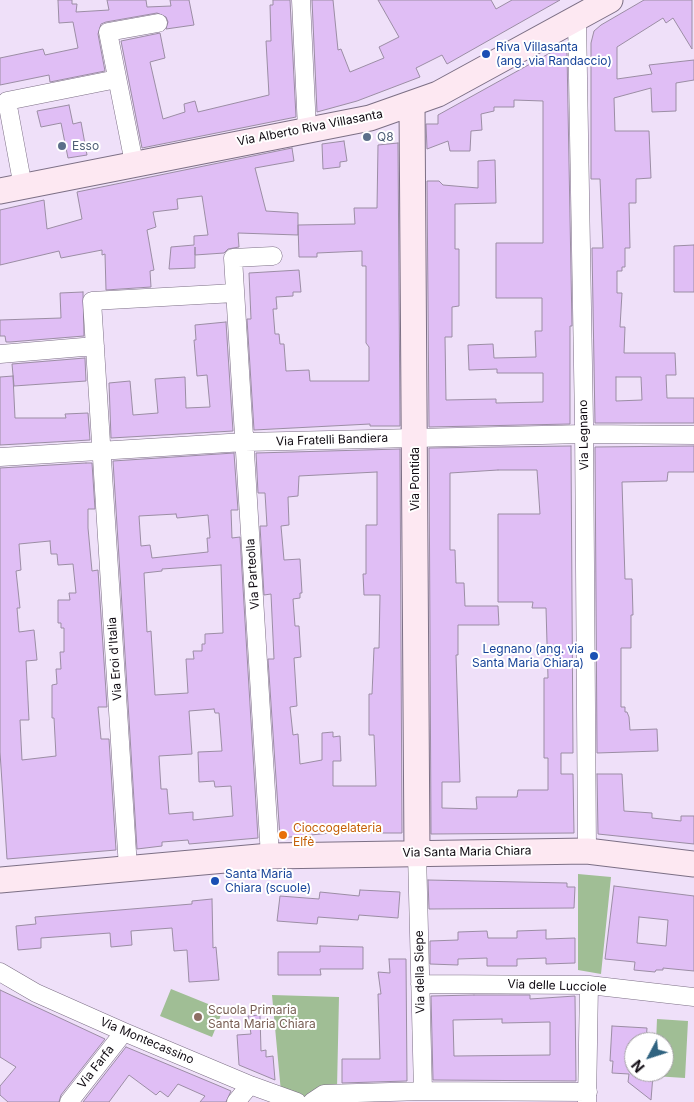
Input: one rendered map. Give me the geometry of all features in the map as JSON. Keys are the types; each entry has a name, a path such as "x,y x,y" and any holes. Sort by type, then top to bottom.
{"street":[{"path":"301,0 307,129"},
{"name":"Via Alberto Riva Villasanta","path":"116,79 7,101 12,189 134,163 370,118 412,105 438,94 610,0"},
{"name":"Via Legnano","path":"577,19 584,434 587,851"},
{"path":"134,163 108,32 158,22"},
{"name":"Via Pontida","path":"412,105 417,853"},
{"name":"Via Parteolla","path":"270,856 233,258 273,256"},
{"path":"102,450 92,301 235,293"},
{"path":"0,354 95,346"},
{"name":"Via Fratelli Bandiera","path":"0,458 245,442 584,434 694,435"},
{"name":"Via Eroi d'Italia","path":"102,450 128,868"},
{"name":"Via Santa Maria Chiara","path":"0,880 270,856 587,851 694,864"},
{"name":"Via della Siepe","path":"417,853 423,1091"},
{"name":"Via Montecassino","path":"0,972 36,993 124,1032 250,1085 297,1102"},
{"name":"Via delle Lucciole","path":"420,984 589,986 694,997"},
{"path":"312,1102 324,1094 423,1091 588,1097 589,986"},
{"name":"Via Farfa","path":"69,1102 124,1032"},
{"path":"236,1102 250,1085"}],"green space":[{"path":"578,874 611,877 601,974 578,970"},
{"path":"171,989 223,1010 212,1037 160,1016"},
{"path":"272,995 339,997 337,1088 306,1100 281,1092"},
{"path":"657,1019 688,1021 685,1078 674,1077 674,1032 656,1032"}],"building":[{"path":"58,0 72,0 72,4 77,4 76,12 109,10 107,0 146,0 147,7 171,6 170,0 189,0 194,25 166,29 168,22 166,17 157,13 106,22 101,24 98,34 105,71 50,82 49,75 0,85 0,58 43,49 45,55 78,48 73,22 59,23"},
{"path":"273,0 290,0 296,117 142,148 121,41 160,33 165,58 150,62 163,119 185,112 184,104 195,101 198,112 269,95 266,41 271,41 270,5 273,5"},
{"path":"312,0 333,0 338,50 341,49 350,72 384,58 379,47 399,37 378,0 491,0 496,9 512,0 560,0 447,64 442,55 416,68 420,77 357,101 317,112"},
{"path":"644,0 692,0 692,49 673,18 666,23 663,18 617,47 617,79 652,74 649,65 694,60 694,80 676,83 676,111 652,112 651,88 614,98 615,131 649,131 651,178 636,179 636,203 629,203 630,248 625,248 625,267 622,267 622,271 617,271 617,293 622,293 620,327 625,327 624,353 675,353 676,375 666,375 667,398 694,398 694,423 595,423 592,248 603,248 600,179 591,179 591,43 594,31","holes":["616,377 641,377 642,400 616,401"]},
{"path":"559,48 567,53 572,326 570,326 570,424 429,427 427,181 439,181 443,185 478,188 478,161 495,160 496,203 455,204 455,249 459,249 459,306 452,307 452,337 445,337 446,400 496,399 496,403 543,402 543,373 497,373 497,369 469,370 468,345 493,344 494,358 536,357 535,331 542,331 542,298 496,298 496,243 543,243 543,101 514,100 514,107 494,107 494,111 481,114 482,130 471,131 470,151 450,151 448,141 427,149 426,124 438,124 438,115"},
{"path":"69,105 73,124 81,122 87,155 68,158 61,123 41,127 37,111"},
{"path":"344,141 347,161 340,162 340,167 323,169 322,144"},
{"path":"398,143 400,426 370,426 370,424 254,430 247,319 251,319 249,273 299,270 301,292 293,292 293,296 276,297 277,309 273,309 275,334 279,334 280,344 284,344 286,371 309,370 310,381 369,381 369,347 366,343 366,266 362,266 362,251 317,253 317,257 299,257 298,225 355,224 354,208 377,208 378,145"},
{"path":"292,148 294,161 255,168 266,211 298,213 298,235 238,233 239,247 228,249 224,253 195,255 195,268 169,269 171,247 194,245 194,236 208,235 202,196 177,199 178,209 153,212 156,227 147,230 154,270 150,271 151,287 106,290 105,254 102,255 102,250 61,258 59,251 0,265 0,210 44,200 47,229 82,219 77,192"},
{"path":"694,245 694,292 674,292 674,246"},
{"path":"83,292 84,336 6,342 5,336 0,336 0,320 61,318 60,293"},
{"path":"226,322 233,431 111,438 109,383 130,381 133,415 158,413 155,379 185,377 186,408 210,407 207,375 197,376 194,340 196,340 195,325"},
{"path":"85,358 86,381 14,386 12,364"},
{"path":"13,376 15,418 66,418 65,414 88,413 90,440 0,445 0,377"},
{"path":"571,446 573,753 561,753 561,774 573,774 574,833 431,834 429,448","holes":["537,470 540,514 498,514 498,602 533,602 532,608 546,608 548,678 544,678 544,758 548,758 548,790 518,790 517,797 476,797 477,809 442,808 442,782 460,782 456,655 458,655 458,625 499,625 498,606 465,606 464,583 456,583 455,550 450,550 450,473"]},
{"path":"694,446 694,472 668,472 667,481 622,482 625,579 632,579 633,615 631,615 631,648 621,648 621,707 625,707 625,712 627,712 629,717 630,730 657,729 658,751 597,753 595,447"},
{"path":"400,449 402,833 331,833 280,838 268,659 274,659 271,594 264,595 260,526 267,526 265,493 258,493 256,453","holes":["377,472 377,525 366,525 366,574 363,574 364,595 380,595 379,648 374,648 372,694 369,694 369,735 374,735 376,786 333,786 333,761 341,761 340,736 333,737 333,732 322,733 322,760 300,764 298,734 293,735 290,707 297,706 294,658 301,657 299,626 295,626 293,599 300,598 300,593 302,593 300,559 284,560 281,526 289,525 288,497 298,496 299,476"]},
{"path":"234,453 238,510 231,510 232,538 240,537 258,838 189,844 188,840 162,842 162,846 137,849 113,461","holes":["176,514 177,518 208,515 210,538 207,538 208,552 152,558 150,545 141,546 139,516","221,565 223,633 205,634 205,644 202,644 202,651 193,651 194,659 186,659 188,693 155,695 151,631 147,632 144,573 162,571 162,569","214,709 215,713 219,713 222,751 198,752 199,782 214,781 215,787 231,786 233,816 193,820 193,812 169,814 167,789 161,789 159,756 192,754 189,711"]},
{"path":"92,463 95,509 88,509 88,528 92,571 98,570 107,707 98,707 101,739 109,739 116,850 7,859 0,752 0,468","holes":["50,541 51,554 57,554 58,565 73,564 76,593 69,593 70,600 58,600 58,623 61,623 61,628 64,628 64,652 60,652 61,669 56,669 57,684 52,685 52,718 54,718 56,756 22,760 20,720 29,720 26,661 37,660 34,630 19,632 17,608 20,608 16,571 21,570 19,544"]},
{"path":"597,774 622,774 624,811 652,813 652,818 681,821 681,816 694,816 694,844 598,834"},
{"path":"428,880 567,883 567,887 575,887 574,908 429,909"},
{"path":"614,886 694,896 694,971 663,968 663,970 656,970 655,972 634,970 635,962 605,959","holes":["639,917 668,920 666,946 637,943"]},
{"path":"360,890 400,892 398,918 359,915 358,920 318,917 317,924 277,921 280,896 319,899 320,892 359,896"},
{"path":"212,899 213,948 216,947 219,980 189,982 187,950 174,951 172,928 131,931 132,945 111,947 110,933 41,938 41,948 18,950 16,926 36,924 35,917 192,904 192,901"},
{"path":"546,930 546,939 575,938 575,963 546,964 546,958 517,959 517,966 487,966 487,958 458,959 458,965 430,964 430,941 458,940 458,932 487,931 488,938 517,938 517,931"},
{"path":"320,946 363,947 363,969 320,969 321,975 278,975 278,952 320,952"},
{"path":"389,959 406,959 407,1081 342,1083 342,1059 380,1059 378,994 381,994 378,972 390,973"},
{"path":"0,990 105,1039 61,1095 59,1102 8,1102 0,1095 0,1086 16,1067 0,1057"},
{"path":"530,995 530,999 575,996 576,1081 433,1080 431,996","holes":["502,1019 502,1023 550,1022 550,1055 454,1056 453,1020"]},
{"path":"260,1015 261,1051 266,1050 266,1057 273,1056 275,1080 239,1065 237,1035 251,1034 248,1016"},
{"path":"612,1026 647,1028 647,1032 624,1032 624,1074 612,1073 613,1061 610,1061"},
{"path":"126,1047 231,1091 226,1102 200,1102 205,1096 178,1084 168,1097 160,1091 156,1095 129,1075 109,1102 83,1102"},
{"path":"628,1082 652,1082 651,1100"}],"place":[{"name":"Riva Villasanta (ang. via Randaccio)","path":"486,54"},
{"name":"Q8","path":"367,137"},
{"name":"Esso","path":"62,146"},
{"name":"Legnano (ang. via Santa Maria Chiara)","path":"594,656"},
{"name":"Cioccogelateria Elfè","path":"283,835"},
{"name":"Santa Maria Chiara (scuole)","path":"215,881"},
{"name":"Scuola Primaria Santa Maria Chiara","path":"198,1017"}]}
